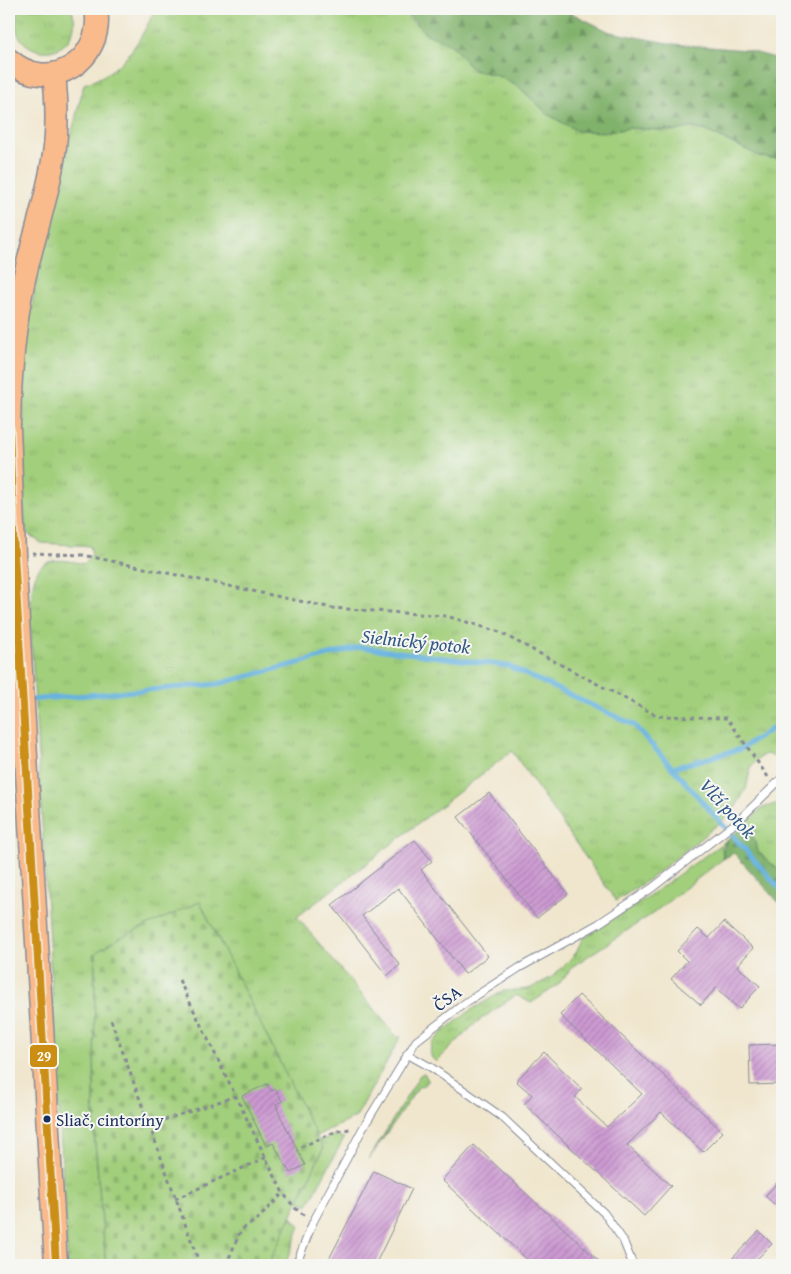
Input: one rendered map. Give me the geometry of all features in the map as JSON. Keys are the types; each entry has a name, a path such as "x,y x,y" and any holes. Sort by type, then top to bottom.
{"main road":[{"path":"9,60 15,66 34,74 54,74 75,65 90,49 96,35 98,20 96,9"},
{"path":"54,74 58,110 54,154 23,282 14,329 9,426 21,687 56,1265"}],"lane":[{"name":"ČSA","path":"296,1265 313,1222 363,1128 416,1042 465,1003 519,968 598,924 652,888 738,821 782,778"},
{"path":"407,1054 432,1068 502,1117 604,1213 623,1240 633,1265"}],"path":[{"path":"14,553 83,555 332,608 446,616 497,630 658,716 727,718 774,785"},
{"path":"179,980 283,1193 295,1208 313,1222"},
{"path":"111,1020 200,1265"},
{"path":"149,1125 236,1096"},
{"path":"301,1147 337,1130 363,1128"},
{"path":"175,1199 267,1157"},
{"path":"226,1265 241,1230 260,1218 283,1193"}],"green space":[{"path":"19,9 71,9 74,20 73,31 66,43 57,49 46,51 35,49 25,44 18,35 16,23"},
{"path":"155,9 404,9 414,23 453,46 473,70 496,75 519,87 549,115 609,132 629,128 675,131 691,127 704,130 762,157 782,159 782,761 768,754 763,755 751,766 746,789 732,813 652,877 616,901 512,751 297,917 398,1038 401,1036 356,1117 316,1136 200,902 95,953 94,1131 106,1265 68,1265 30,618 32,589 39,569 45,564 54,561 84,564 92,554 90,546 41,543 27,533 24,521 23,357 41,254 84,84 109,72 128,55 143,34"},
{"path":"404,9 563,9 610,32 673,44 746,50 782,60 782,159 762,157 704,130 691,128 675,131 629,128 609,132 577,131 549,115 519,87 496,75 473,70 453,46 425,33"},
{"path":"782,802 781,873 758,851 753,837 738,830 762,808"},
{"path":"738,830 753,837 758,852 782,873 782,906 734,853 723,859 723,850 726,843"},
{"path":"727,840 722,847 723,859 652,914 573,966 558,985 531,1003 516,995 477,1022 436,1062 432,1058 430,1052 432,1043 471,1010 503,991 529,989 552,977 576,953 582,939 643,900"},
{"path":"200,902 323,1149 268,1265 106,1265 94,1131 95,953 119,938"},
{"path":"424,1073 428,1080 422,1087 419,1086 369,1159 420,1075"},
{"path":"334,1135 344,1138 308,1205 298,1201 323,1149 319,1141"},
{"path":"291,1216 300,1226 285,1265 268,1265"}],"building":[{"path":"489,793 568,894 537,918 458,817"},
{"path":"415,840 432,861 421,870 488,956 465,974 398,888 362,916 400,965 387,976 332,905"},
{"path":"724,922 753,948 737,966 760,986 739,1009 716,988 701,1005 671,979 687,961 677,951 698,929 709,938"},
{"path":"579,995 723,1132 703,1152 661,1112 627,1145 671,1186 644,1216 524,1104 532,1095 516,1081 544,1052 582,1089 575,1097 607,1127 642,1094 560,1015"},
{"path":"782,1044 782,1084 750,1085 749,1045"},
{"path":"267,1084 271,1091 276,1089 282,1101 276,1104 279,1113 305,1165 290,1173 273,1143 266,1146 242,1096"},
{"path":"474,1145 603,1265 533,1265 442,1180"},
{"path":"374,1171 412,1189 375,1265 326,1265"},
{"path":"782,1177 782,1211 765,1196"},
{"path":"759,1231 772,1244 751,1265 726,1265"}],"waterway":[{"name":"Sielnický potok","path":"29,700 218,684 360,647 508,666 634,725 782,891"},
{"name":"Sielnický potok","path":"672,768 741,749 782,722"}],"transit line":[{"name":"29","path":"9,428 14,553 56,1265"}],"place":[{"name":"Sliač, cintoríny","path":"47,1119"}],"water label":[{"name":"Vlčí potok","path":"728,808"}]}
